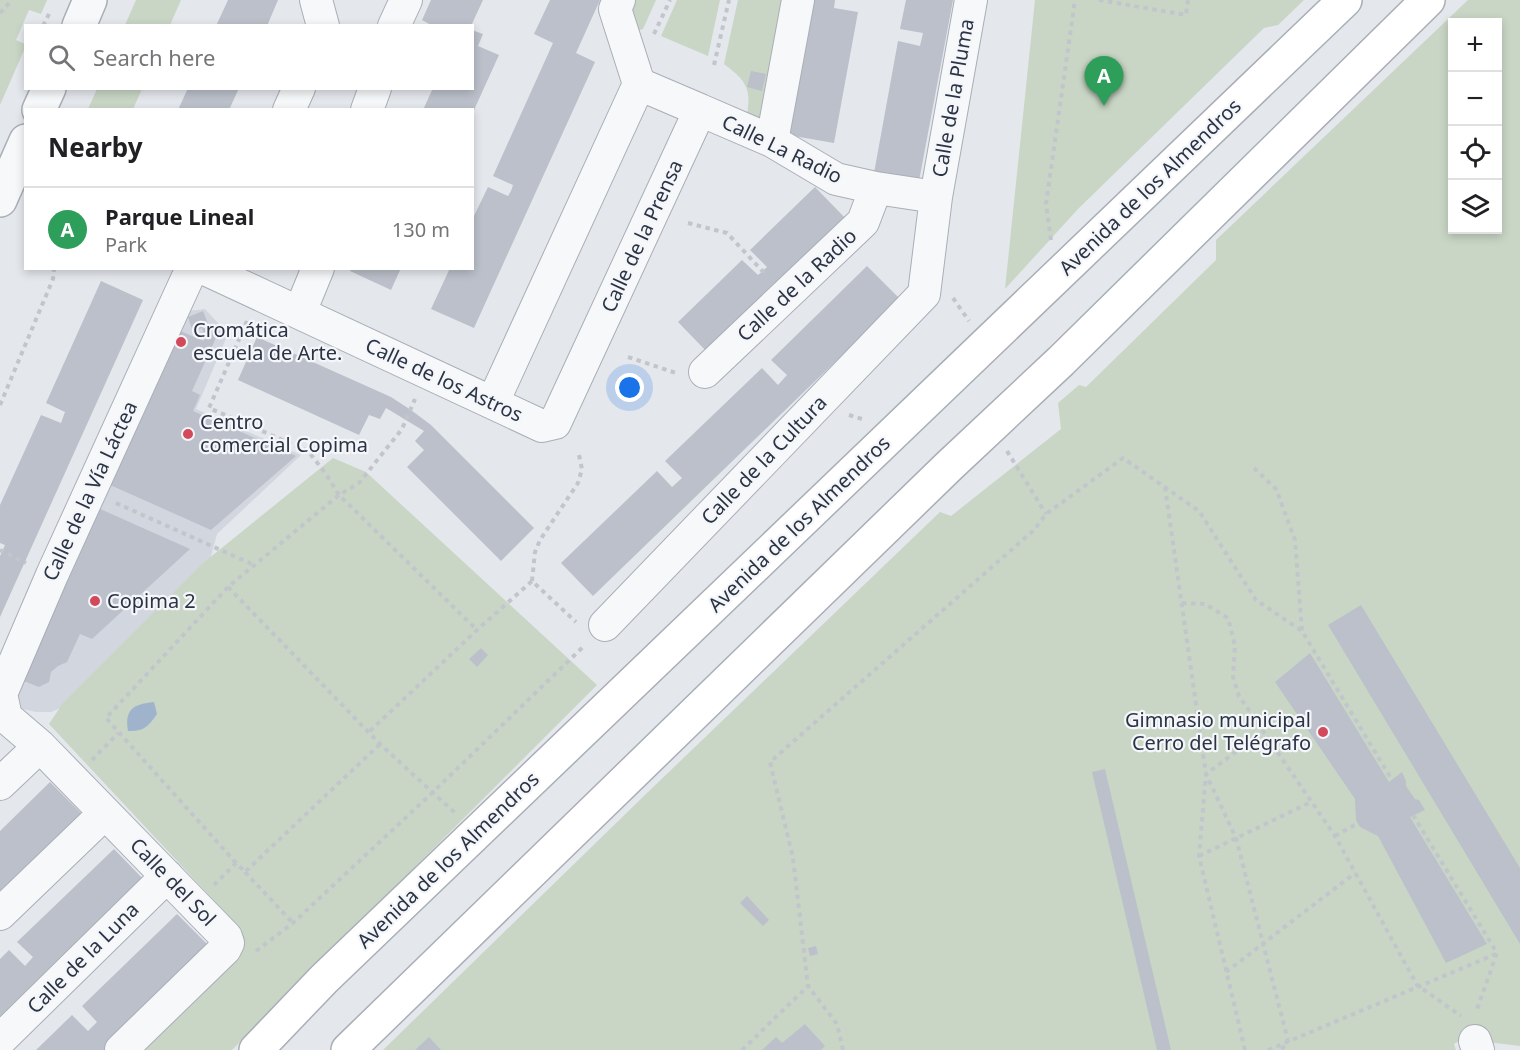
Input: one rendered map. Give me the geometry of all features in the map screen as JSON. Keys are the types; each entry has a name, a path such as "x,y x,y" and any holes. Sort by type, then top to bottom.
{"main road":[{"name":"Avenida de los Almendros","path":"256,1050 324,979 1344,0"},
{"path":"348,1050 940,474 1061,361 1428,0"}],"street":[{"path":"80,24 90,0"},
{"path":"316,0 322,24"},
{"path":"395,24 406,0"},
{"path":"493,402 639,84 615,9 619,0"},
{"path":"772,141 798,0"},
{"name":"Calle de la Pluma","path":"938,295 936,197 971,0"},
{"path":"639,84 700,110"},
{"path":"40,108 48,90"},
{"path":"290,108 298,90"},
{"path":"368,108 374,90"},
{"name":"Calle La Radio","path":"700,110 772,141 836,179 936,197"},
{"name":"Calle de la Prensa","path":"555,423 700,110"},
{"path":"12,188 24,148"},
{"name":"Calle de la Radio","path":"705,372 863,222 876,188"},
{"name":"Calle de la Vía Láctea","path":"6,717 1,694 52,574 90,491 203,270"},
{"name":"Calle de los Astros","path":"206,270 542,426 555,423"},
{"path":"300,312 317,270"},
{"name":"Calle de la Cultura","path":"598,631 938,295"},
{"name":"Calle del Sol","path":"6,717 73,780 226,938 228,944 225,949 121,1050"},
{"path":"0,784 39,746"},
{"path":"0,914 105,813"},
{"name":"Calle de la Luna","path":"0,1040 166,876"}],"path":[{"path":"0,13 12,0"},
{"path":"653,38 670,0"},
{"path":"714,65 729,0"},
{"path":"1052,250 1046,204 1075,0"},
{"path":"1099,0 1185,15 1188,0"},
{"path":"688,223 727,233 786,296"},
{"path":"0,405 53,279 54,270"},
{"path":"938,295 974,328"},
{"path":"248,320 209,408 308,451 339,495 477,630"},
{"path":"628,357 689,377 705,372"},
{"path":"292,922 106,718 228,587 339,495 359,483 402,429 415,399"},
{"path":"1003,445 1046,514"},
{"path":"370,731 532,581 535,552 540,540 578,483 582,469 579,455"},
{"path":"843,1050 837,1023 808,986 793,858 770,762 1034,530 1046,514 1123,458 1199,511 1256,600 1302,631 1392,780"},
{"path":"1254,468 1276,489 1295,540 1302,631"},
{"path":"1164,487 1206,774 1199,856 1245,1050"},
{"path":"90,491 254,566"},
{"path":"256,952 292,922 432,793 598,631 532,581"},
{"path":"228,587 370,731 380,744 463,819"},
{"path":"1182,603 1205,604 1228,618 1235,646 1233,677 1239,696 1335,836 1417,985 1475,1038 1497,953 1413,815"},
{"path":"1206,774 1263,732"},
{"path":"73,780 118,733"},
{"path":"244,872 380,744"},
{"path":"1206,774 1236,838 1288,1041"},
{"path":"1199,856 1311,802"},
{"path":"1335,836 1358,823"},
{"path":"195,905 236,863"},
{"path":"1226,972 1355,873"},
{"path":"1268,1050 1497,953"},
{"path":"742,1050 808,986"},
{"path":"1281,1050 1288,1041"}],"shaded area":[{"path":"205,309 228,334 196,409 301,455 217,534 208,567 67,705 51,712 23,709 11,700 180,312"}],"green space":[{"path":"0,0 47,0 41,14 29,10 16,40 24,44 24,50 0,105"},
{"path":"136,0 181,0 170,24 125,24"},
{"path":"625,0 656,0 643,29 629,33"},
{"path":"677,0 720,0 708,56 661,36"},
{"path":"738,0 790,0 765,123 746,119 748,94 746,87 738,76 724,64"},
{"path":"1035,0 1304,0 1278,25 1264,28 1078,209 1005,289"},
{"path":"1468,0 1520,0 1520,1046 1463,1039 1454,1044 1456,1050 383,1050 940,512 951,516 1061,429 1058,403 1079,385 1086,387 1216,260 1216,240 1448,19 1448,234 1502,234 1502,18 1449,18"},
{"path":"96,90 142,90 133,108 88,108"},
{"path":"333,458 366,472 597,685 232,1050 137,1050 238,953 243,940 237,925 49,724 63,703 203,563"}],"water":[{"path":"154,702 157,714 151,722 142,729 128,731 128,717 132,709 141,704"}],"building":[{"path":"228,0 278,0 268,24 217,24"},
{"path":"431,0 483,0 472,24 429,24 422,20"},
{"path":"550,0 600,0 576,53 595,62 474,328 431,309 449,270 474,270 474,216 488,187 508,196 511,191 513,185 493,176 553,43 534,34"},
{"path":"813,0 835,0 834,8 858,12 834,143 788,135"},
{"path":"906,0 953,0 919,181 874,173 898,41 920,46 923,33 900,29"},
{"path":"474,31 483,34 478,46 499,55 474,110 474,108 424,108 432,90 474,90"},
{"path":"751,71 766,74 762,91 747,87"},
{"path":"187,90 238,90 230,108 179,108"},
{"path":"815,187 848,221 710,355 678,322 742,260 758,275 767,267 750,250"},
{"path":"867,266 900,299 593,596 561,563 657,471 672,487 682,478 665,461 762,368 778,385 787,375 771,360"},
{"path":"350,270 400,270 391,290"},
{"path":"101,281 143,300 0,617 0,556 5,545 0,543 0,505 41,415 61,423 65,412 46,403"},
{"name":"Centro comercial Copima","path":"203,311 209,326 219,331 192,391 200,395 193,411 296,456 211,530 108,484 178,330 204,341 202,328 193,332 188,317"},
{"path":"257,337 391,397 411,410 431,425 534,528 501,561 407,467 424,450 415,441 424,431 386,408 380,419 369,415 359,435 238,380"},
{"name":"Copima 2","path":"98,508 190,549 92,639 80,634 67,662 51,672 49,682 39,687 21,680"},
{"path":"1361,605 1520,868 1520,944 1328,625"},
{"path":"481,648 488,655 477,667 469,659"},
{"path":"1310,653 1389,782 1402,772 1406,786 1425,810 1410,817 1487,944 1446,963 1378,836 1360,827 1356,820 1355,799 1275,682"},
{"path":"1105,769 1171,1050 1157,1050 1092,772"},
{"path":"50,782 83,815 0,895 0,831"},
{"path":"114,849 146,882 0,1022 0,959 9,950 25,966 33,957 17,942"},
{"path":"747,896 769,920 763,926 740,903"},
{"path":"177,914 210,947 104,1050 36,1050 72,1015 88,1031 97,1022 82,1006"},
{"path":"816,946 818,954 810,956 808,948"},
{"path":"805,1024 825,1046 821,1050 762,1050 776,1037 782,1043"},
{"path":"429,1037 441,1050 415,1050"}],"place":[{"name":"Parque Lineal","path":"1104,106"},
{"name":"Cromática escuela de Arte.","path":"181,342"},
{"name":"Centro comercial Copima","path":"188,434"},
{"name":"Copima 2","path":"95,601"},
{"name":"Gimnasio municipal Cerro del Telégrafo","path":"1323,732"}]}
